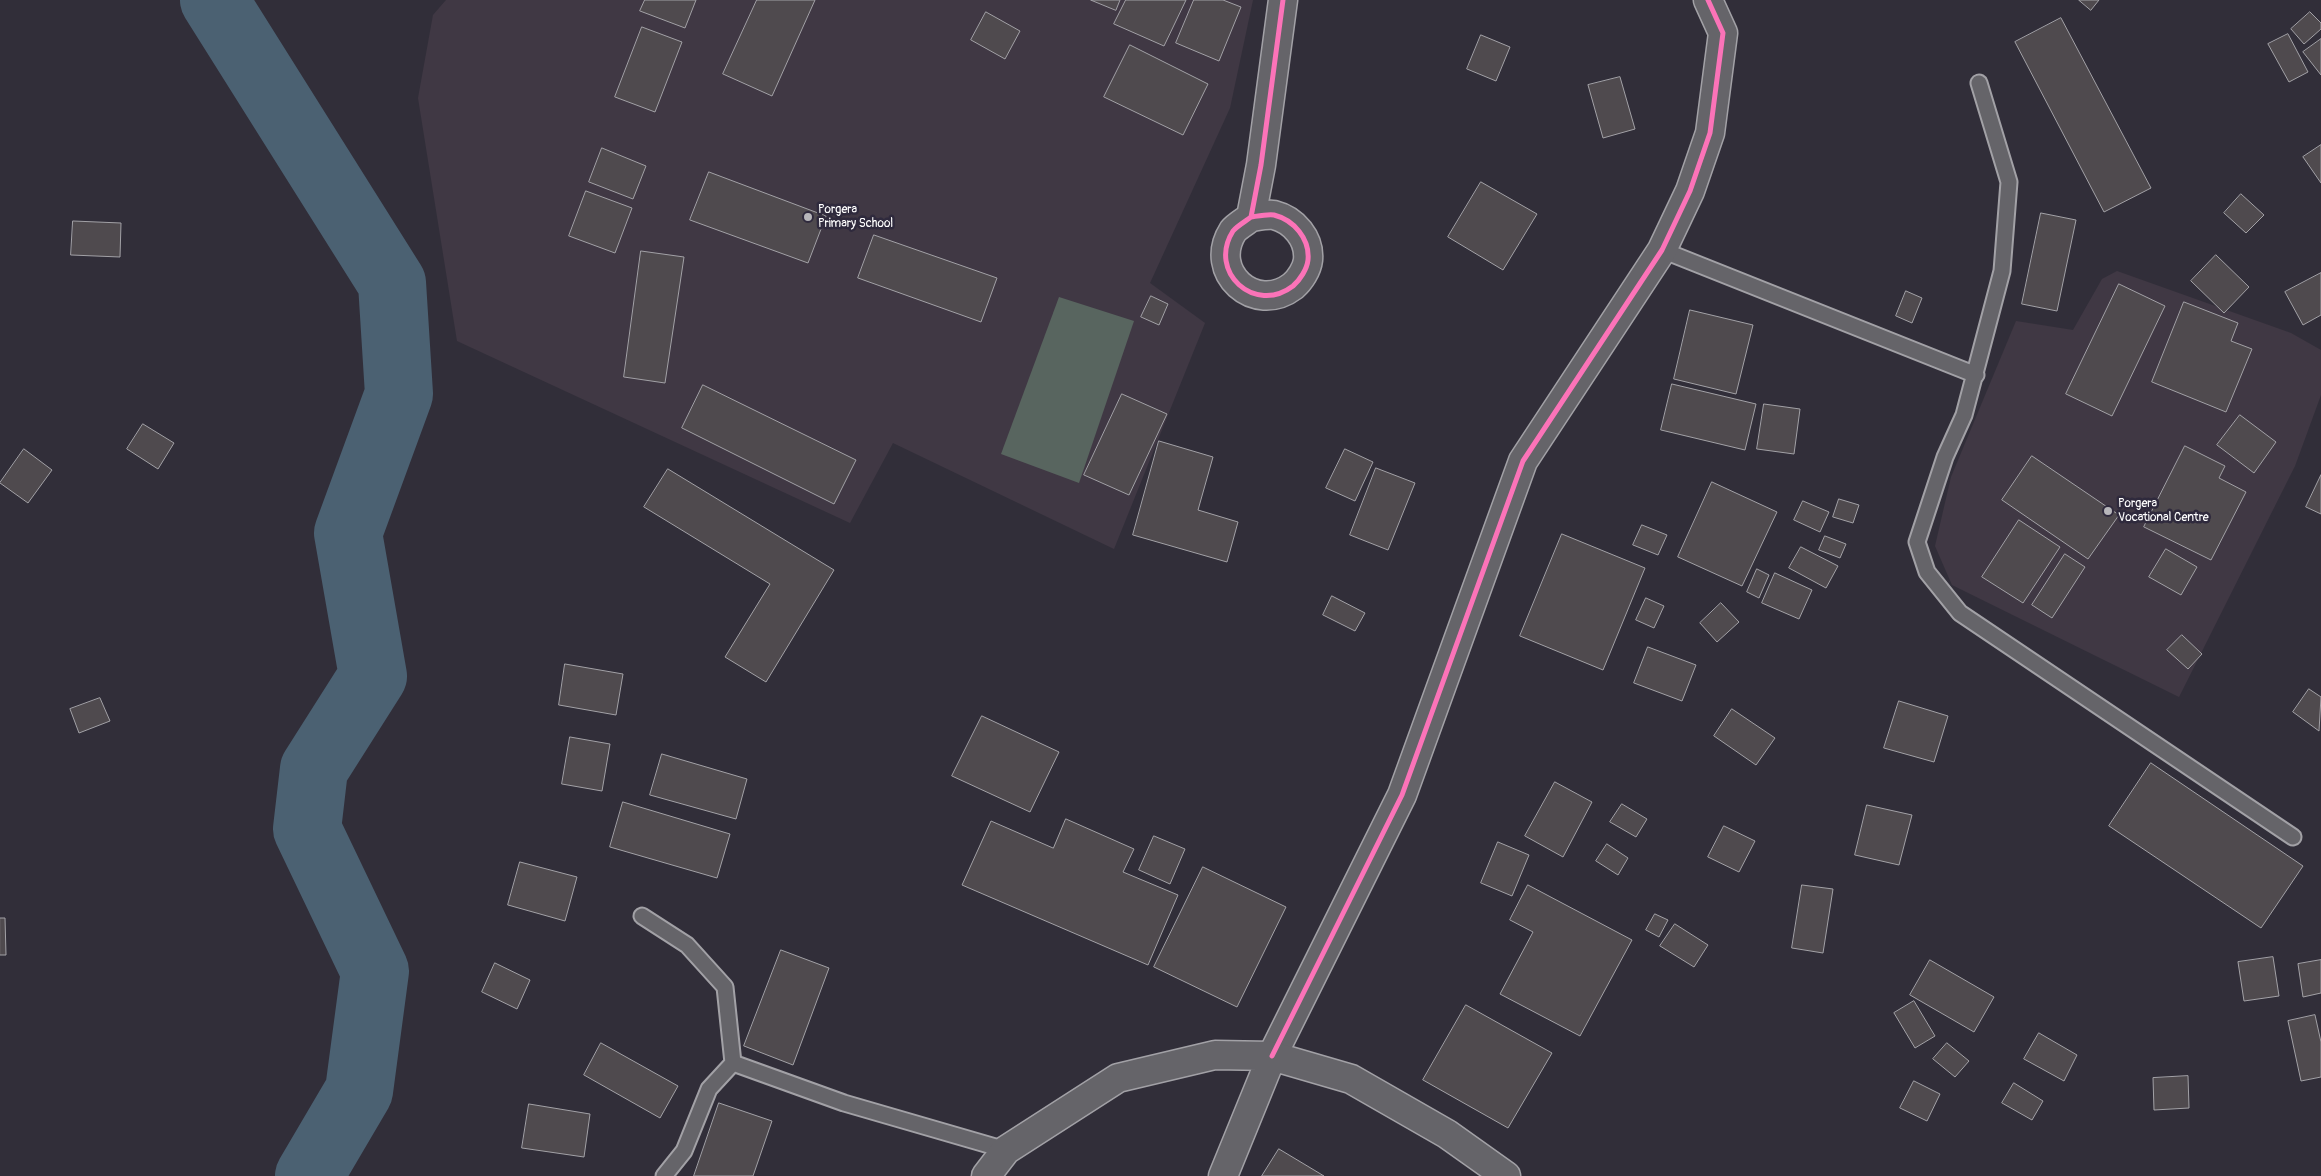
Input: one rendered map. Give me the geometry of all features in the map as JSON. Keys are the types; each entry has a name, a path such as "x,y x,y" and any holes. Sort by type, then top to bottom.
{"street":[{"path":"1251,217 1261,165 1284,0"},
{"path":"1223,1176 1272,1056 1402,795 1523,461 1662,250 1690,191 1710,134 1723,33 1708,0"},
{"path":"986,1176 1006,1150 1118,1078 1214,1055 1272,1056 1352,1079 1447,1134 1506,1176"}],"lane":[{"path":"1979,83 2009,182 2002,271 1964,415 1945,457 1917,542 1927,572 1960,613 2293,837"},
{"path":"1662,250 1976,375"},
{"path":"642,916 687,945 725,987 733,1063 709,1090 684,1151 664,1176"},
{"path":"733,1063 844,1103 1006,1150"}],"shaded area":[{"name":"Porgera Primary School","path":"446,0 1253,0 1230,108 1150,283 1205,323 1114,549 893,443 850,523 457,341 418,98 433,15"},
{"name":"Porgera Vocational Centre","path":"2117,271 2291,333 2321,350 2321,395 2295,466 2179,697 1952,585 1935,546 1951,477 2016,321 2073,330 2102,279"},
{"path":"1059,297 1134,321 1079,483 1001,454"}],"building":[{"path":"645,0 696,0 685,28 640,11"},
{"path":"757,0 815,0 772,96 723,74"},
{"path":"1091,0 1120,0 1116,10"},
{"path":"1126,0 1186,0 1164,46 1114,24"},
{"path":"1194,0 1223,0 1241,7 1219,61 1176,43"},
{"path":"2079,0 2099,0 2091,10"},
{"path":"986,12 1020,31 1005,59 971,40"},
{"path":"2310,12 2321,23 2321,29 2304,44 2291,29"},
{"path":"2061,18 2151,188 2104,212 2015,42"},
{"path":"642,27 682,42 655,112 615,97"},
{"path":"2288,34 2308,72 2289,82 2268,44"},
{"path":"1481,35 1510,47 1496,81 1467,69"},
{"path":"2321,39 2321,75 2303,52"},
{"path":"1130,45 1208,84 1183,135 1104,97"},
{"path":"1620,77 1635,129 1603,138 1588,85"},
{"path":"2321,145 2321,183 2303,157"},
{"path":"602,148 646,166 633,199 589,182"},
{"path":"709,172 826,216 808,263 690,220"},
{"path":"1481,182 1537,214 1503,270 1448,237"},
{"path":"586,191 632,208 615,253 569,236"},
{"path":"2241,194 2264,215 2246,233 2224,213"},
{"path":"2041,213 2076,220 2057,311 2022,304"},
{"path":"73,221 121,223 120,257 71,255"},
{"path":"874,235 997,278 981,322 858,278"},
{"path":"641,251 684,257 665,383 624,377"},
{"path":"2216,255 2249,287 2224,313 2191,281"},
{"path":"2321,273 2321,315 2303,325 2285,292"},
{"path":"2119,284 2165,306 2112,416 2066,394"},
{"path":"1906,291 1922,298 1912,323 1896,316"},
{"path":"1151,296 1168,304 1159,325 1141,317"},
{"path":"2184,302 2238,323 2231,341 2252,349 2226,412 2152,382"},
{"path":"1690,310 1753,325 1736,394 1674,379"},
{"path":"1672,384 1756,404 1745,450 1661,430"},
{"path":"703,385 856,460 834,504 682,428"},
{"path":"1122,394 1167,414 1129,495 1084,475"},
{"path":"1764,404 1800,409 1794,454 1757,449"},
{"path":"2240,415 2276,442 2254,473 2217,445"},
{"path":"143,424 174,443 158,469 127,449"},
{"path":"1159,441 1213,457 1198,510 1238,522 1227,562 1133,535"},
{"path":"2185,446 2225,466 2219,478 2246,492 2211,560 2144,527"},
{"path":"24,449 52,470 28,503 0,483"},
{"path":"1345,449 1373,462 1355,501 1326,488"},
{"path":"2032,456 2119,515 2088,559 2002,500"},
{"path":"1376,468 1415,483 1388,550 1350,535"},
{"path":"668,469 834,570 766,682 725,657 770,584 644,507"},
{"path":"2321,475 2321,514 2306,507"},
{"path":"1712,482 1777,512 1742,586 1678,557"},
{"path":"1839,499 1859,505 1853,523 1833,517"},
{"path":"1803,501 1829,512 1820,532 1794,520"},
{"path":"2019,520 2060,547 2023,603 1982,577"},
{"path":"1642,525 1667,535 1658,555 1633,545"},
{"path":"1562,534 1645,568 1603,670 1520,636"},
{"path":"1825,536 1846,544 1840,558 1819,550"},
{"path":"1801,547 1838,566 1826,588 1789,568"},
{"path":"2166,549 2197,567 2181,595 2149,577"},
{"path":"2065,554 2085,567 2052,618 2032,605"},
{"path":"1757,569 1769,575 1759,598 1747,592"},
{"path":"1775,573 1812,590 1799,619 1762,603"},
{"path":"1332,596 1365,613 1355,631 1323,615"},
{"path":"1646,598 1664,606 1654,628 1636,620"},
{"path":"1721,603 1739,622 1717,642 1700,623"},
{"path":"2182,635 2202,654 2188,669 2167,650"},
{"path":"1648,647 1696,665 1682,701 1634,683"},
{"path":"565,664 623,674 616,715 559,705"},
{"path":"2309,689 2321,697 2319,731 2293,712"},
{"path":"100,698 110,721 79,733 70,709"},
{"path":"1899,701 1948,716 1934,762 1884,748"},
{"path":"1732,709 1775,738 1756,765 1714,736"},
{"path":"982,716 1059,752 1030,812 952,776"},
{"path":"570,737 610,744 602,791 562,784"},
{"path":"662,754 747,779 736,819 650,795"},
{"path":"2151,763 2303,866 2261,928 2109,826"},
{"path":"1555,782 1592,802 1563,857 1525,836"},
{"path":"623,802 730,834 717,878 610,847"},
{"path":"1622,804 1647,819 1636,837 1610,822"},
{"path":"1867,805 1912,815 1899,865 1855,855"},
{"path":"1066,819 1134,849 1123,872 1178,895 1148,965 962,885 991,821 1053,848"},
{"path":"1724,826 1755,841 1739,872 1708,857"},
{"path":"1154,836 1185,849 1170,884 1139,870"},
{"path":"1498,842 1529,855 1512,896 1481,883"},
{"path":"1607,844 1628,858 1618,875 1596,861"},
{"path":"520,862 577,877 565,921 508,905"},
{"path":"1203,867 1286,907 1237,1007 1154,967"},
{"path":"1528,885 1632,940 1580,1036 1500,994 1533,932 1510,920"},
{"path":"1802,885 1833,889 1823,953 1792,948"},
{"path":"1655,914 1668,920 1659,937 1646,930"},
{"path":"0,918 5,918 6,955 0,955"},
{"path":"1675,924 1708,945 1694,967 1660,946"},
{"path":"781,950 829,968 793,1065 744,1046"},
{"path":"2273,957 2279,996 2244,1001 2238,962"},
{"path":"1930,960 1994,997 1974,1032 1910,995"},
{"path":"2321,960 2321,993 2303,997 2298,964"},
{"path":"495,963 530,980 517,1009 482,992"},
{"path":"1914,1001 1935,1036 1915,1048 1894,1013"},
{"path":"1466,1005 1552,1053 1508,1128 1423,1080"},
{"path":"2315,1015 2321,1042 2321,1077 2301,1081 2288,1021"},
{"path":"2039,1033 2077,1055 2064,1081 2024,1059"},
{"path":"601,1043 678,1086 660,1118 584,1075"},
{"path":"1947,1043 1969,1061 1955,1077 1933,1059"},
{"path":"2188,1076 2189,1108 2154,1110 2153,1078"},
{"path":"1914,1081 1940,1094 1927,1121 1900,1108"},
{"path":"2014,1083 2043,1101 2032,1120 2002,1103"},
{"path":"719,1103 772,1121 753,1176 694,1176"},
{"path":"529,1104 590,1114 584,1157 522,1148"},
{"path":"1279,1149 1324,1176 1262,1176"}],"waterway":[{"path":"214,0 392,283 399,394 348,533 373,676 314,769 307,829 375,971 359,1091 309,1176"}],"cycle path":[{"path":"1251,217 1274,215 1288,221 1299,232 1306,245 1308,260 1303,274 1293,286 1278,294 1264,295 1250,292 1239,285 1231,274 1226,261 1227,246 1233,231 1251,217 1261,165 1283,0"},
{"path":"1272,1056 1402,795 1523,461 1662,250 1690,191 1710,133 1723,33 1708,0"}],"place":[{"name":"Porgera Primary School","path":"808,217"},
{"name":"Porgera Vocational Centre","path":"2108,511"}]}
